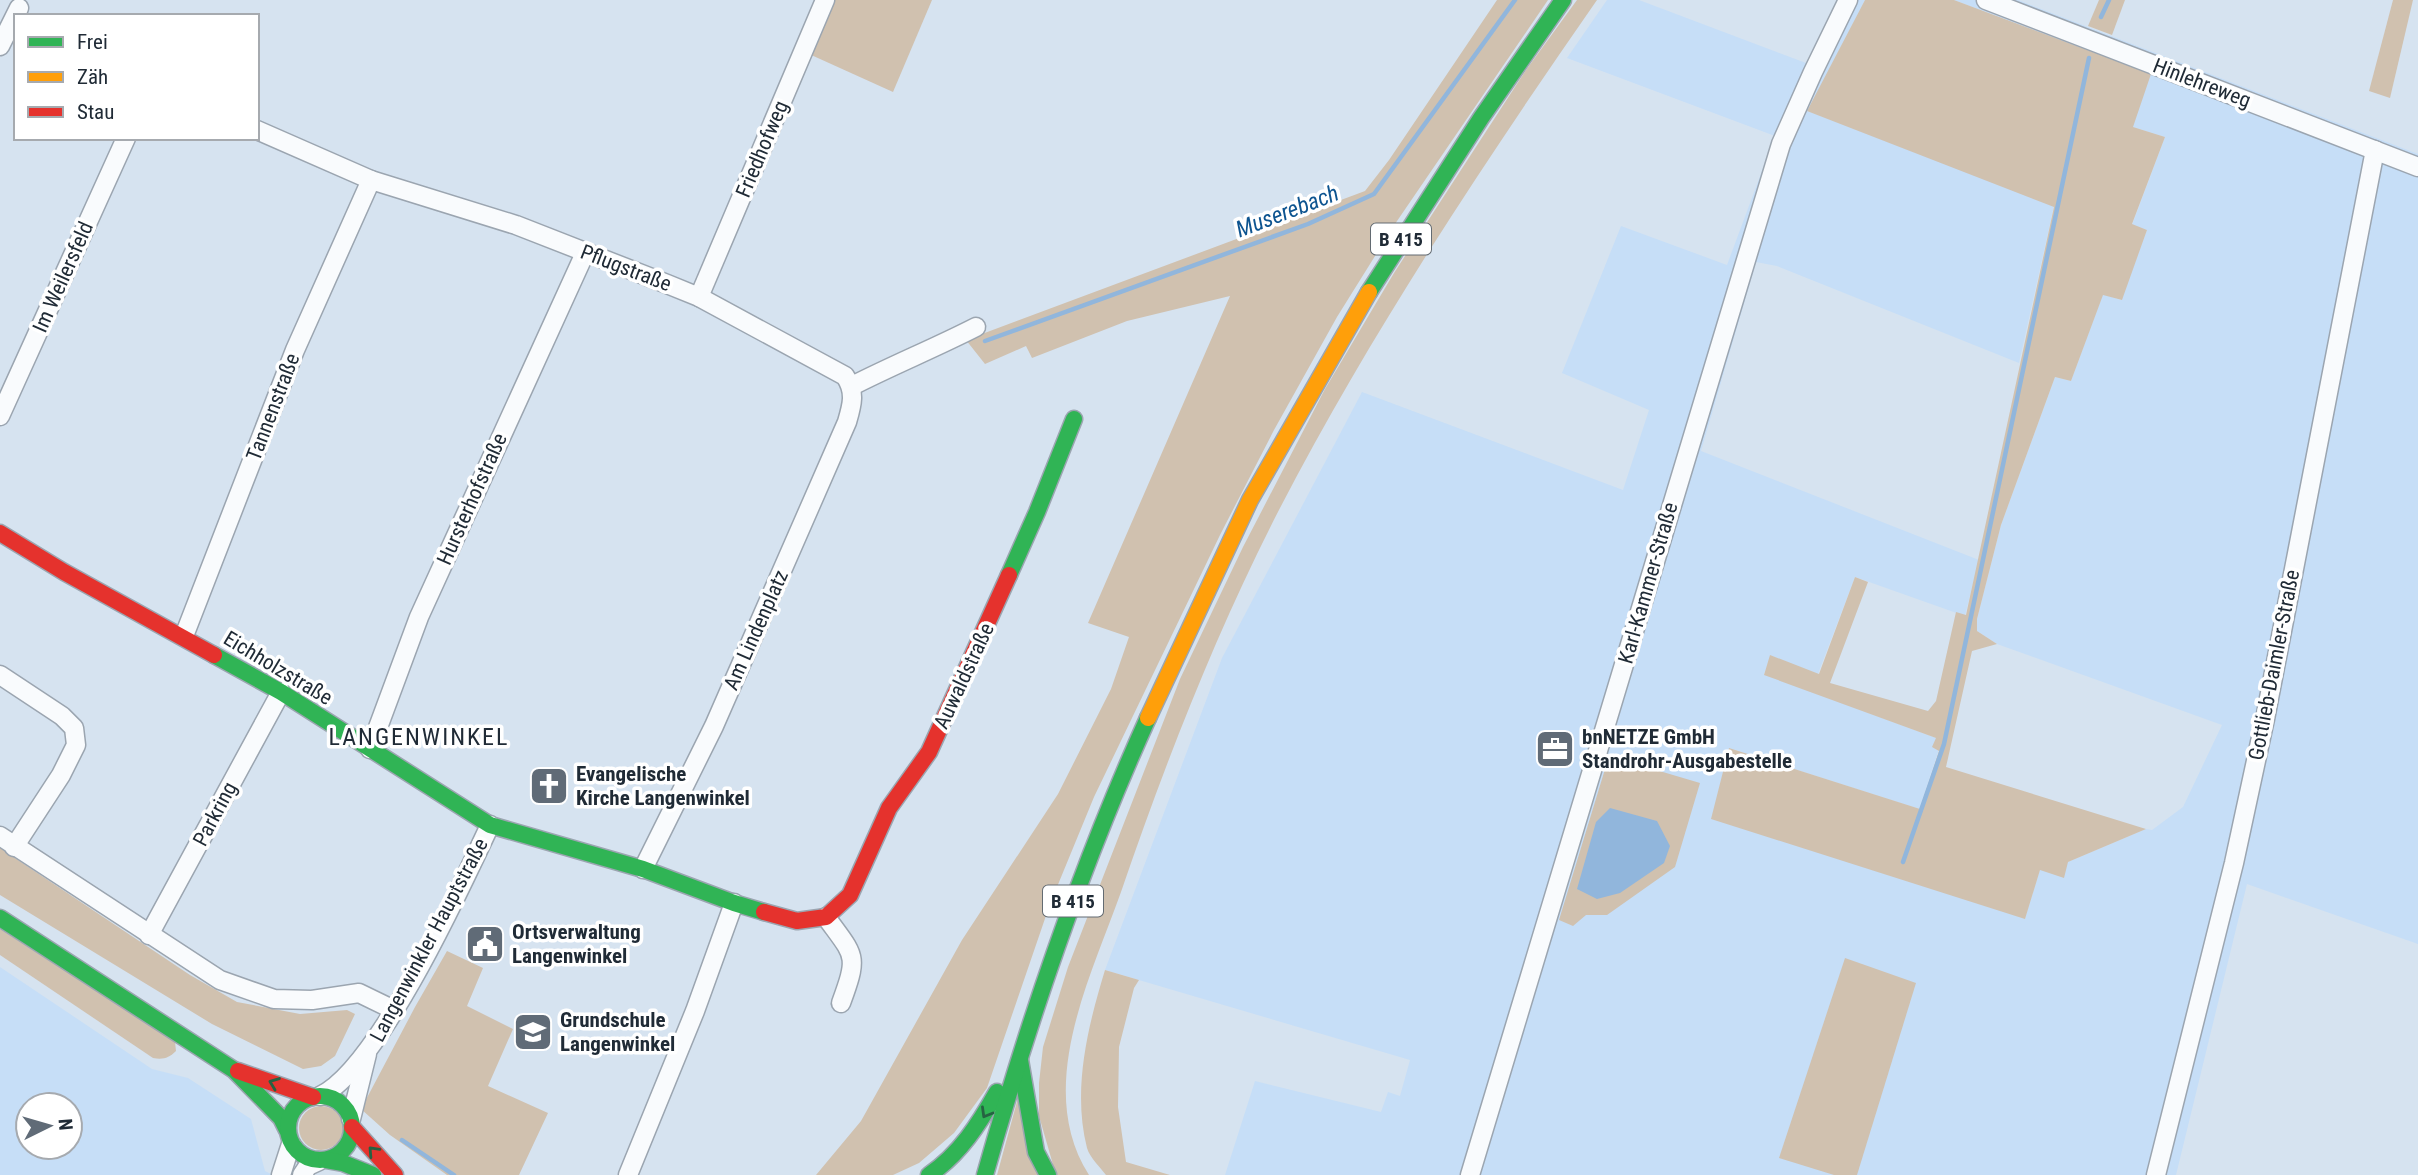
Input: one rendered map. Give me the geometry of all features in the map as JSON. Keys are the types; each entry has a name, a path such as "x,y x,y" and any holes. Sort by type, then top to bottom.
{"street":[{"name":"Friedhofweg","path":"699,297 825,0"},
{"name":"B 415","path":"985,1175 1019,1053 1051,960 1133,751 1169,669 1256,489 1371,286 1448,166 1563,0"},
{"name":"Karl-Kammer-Straße","path":"1471,1175 1781,144 1849,0"},
{"name":"Hinlehreweg","path":"1986,0 2418,167"},
{"path":"0,46 14,21"},
{"name":"Pflugstraße","path":"259,131 371,180 516,225 699,297 845,376 852,386"},
{"name":"Im Weilersfeld","path":"0,416 125,140"},
{"name":"Gottlieb-Daimler-Straße","path":"2156,1175 2234,863 2265,719 2375,150"},
{"name":"Tannenstraße","path":"184,636 295,350 371,180"},
{"name":"Hursterhofstraße","path":"370,749 419,617 585,253"},
{"path":"852,386 976,327"},
{"name":"Am Lindenplatz","path":"643,869 711,733 847,422 853,405 852,386"},
{"name":"Auwaldstraße","path":"826,916 850,895 889,808 929,752 1037,512 1074,419"},
{"name":"Eichholzstraße","path":"0,533 64,572 281,692 490,825 643,869 734,903"},
{"path":"0,675 62,716 75,728 76,745 61,775 7,842 220,980 274,999 312,1000 359,993 394,1010"},
{"name":"Parkring","path":"149,935 281,692"},
{"name":"Langenwinkler Hauptstraße","path":"317,1096 332,1090 367,1054 463,884 490,825"},
{"path":"628,1175 695,1011 734,903 797,920 826,916 852,953 852,973 841,1003"},
{"path":"0,918 234,1070 281,1118 289,1137 302,1156 373,1175"},
{"path":"929,1175 944,1166 976,1130 1019,1053"},
{"path":"1019,1053 1036,1152 1048,1175"},
{"name":"Langenwinkler Hauptstraße","path":"351,1123 367,1054"},
{"path":"234,1070 328,1097 342,1105 351,1123 395,1175"},
{"path":"281,1175 291,1112 297,1105 317,1096"},
{"path":"302,1175 309,1166 334,1158 345,1148 352,1135 351,1123"}],"shaded area":[{"path":"832,0 932,0 893,92 809,54"},
{"path":"1497,0 1548,0 1395,224 1337,317 1274,430 1220,535 1094,797 1050,904 987,1088 954,1133 919,1163 893,1175 816,1175 861,1121 962,940 1058,794 1111,689 1129,637 1088,623 1230,296 1127,321 1032,358 1026,346 985,364 966,340 1365,191 1389,160"},
{"path":"1577,0 1597,0 1430,249 1352,377 1280,508 1213,649 1095,961 1073,1034 1067,1070 1066,1106 1073,1141 1089,1175 1056,1175 1039,1116 1043,1047 1068,967 1180,679 1243,547 1325,389 1394,273 1526,70"},
{"path":"1607,0 1639,0 1806,63 1839,0 1865,0 1808,111 2054,206 2019,363 1777,266 1756,262 1701,451 1979,560 1965,616 1855,577 1818,674 1771,656 1764,674 1936,738 1939,750 1919,809 1729,748 1718,793 2025,918 2040,870 2068,862 2146,829 2152,830 2183,807 2222,725 1997,644 1977,631 1977,619 2001,525 2055,377 2071,381 2103,294 2121,300 2147,230 2132,225 2165,137 2132,127 2150,74 1954,0 2018,0 2418,154 2418,944 2247,884 2176,1175 1225,1175 1255,1081 1381,1112 1388,1092 1400,1096 1410,1060 1105,970 1222,658 1362,392 1623,490 1649,410 1562,373 1621,226 1727,265 1775,136 1567,58"},
{"path":"1865,0 1954,0 2151,74 2133,127 2165,137 2132,224 2147,230 2122,300 2103,295 2071,381 2055,377 2001,525 1977,619 1977,631 1997,644 1972,651 1946,767 2146,829 2068,862 2064,878 2040,870 2025,919 1711,819 1729,748 1920,809 1939,751 1932,747 1936,738 1764,675 1770,655 1819,674 1855,577 1868,582 1830,683 1928,711 1936,701 1956,612 1966,615 2054,207 1807,111"},
{"path":"2099,0 2125,0 2112,35 2088,26"},
{"path":"2393,0 2413,0 2390,98 2369,91"},
{"path":"1609,756 1700,783 1675,867 1607,915 1586,915 1573,926 1559,920"},
{"path":"1610,808 1657,821 1670,846 1664,863 1620,893 1597,899 1577,889 1596,822"},
{"path":"0,848 190,975 237,1002 300,1014 347,1010 355,1014 335,1056 321,1066 303,1069 212,1024 0,895"},
{"path":"0,929 175,1042 176,1051 166,1058 153,1058 0,955"},
{"path":"447,951 483,968 467,1006 513,1029 488,1086 548,1113 519,1175 447,1175 390,1135 361,1109"},
{"path":"1845,958 1916,983 1857,1175 1834,1175 1779,1158"},
{"path":"0,967 152,1069 188,1078 251,1119 265,1171 273,1175 0,1175"},
{"path":"1105,970 1139,980 1134,988 1119,1047 1118,1107 1126,1162 1170,1175 1106,1175 1087,1148 1081,1103 1084,1058"},
{"path":"1018,1098 1038,1175 997,1175"},
{"path":"321,1106 337,1112 343,1128 337,1144 321,1150 305,1144 299,1128 305,1112"}],"waterway":[{"name":"Muserebach","path":"985,341 1308,224 1374,194 1515,0"},
{"path":"2101,17 2109,0"},
{"path":"1903,862 1944,744 2089,58"},
{"path":"402,1140 454,1175"}],"traffic: fast":[{"path":"1369,292 1481,118 1563,0"},
{"path":"1009,575 1074,419"},
{"path":"214,655 281,692 490,825 643,869 764,912"},
{"path":"985,1175 1058,944 1100,830 1148,718"},
{"path":"0,918 234,1070 281,1118 287,1130"},
{"path":"1020,1060 1036,1152 1048,1175"},
{"path":"929,1175 950,1158 968,1138 997,1092"},
{"path":"314,1096 326,1096 343,1105 350,1116 352,1128 350,1140 343,1151 326,1160 314,1160 302,1155 293,1146 288,1134 288,1122 293,1110 302,1101 314,1096"},
{"path":"326,1160 343,1163 373,1175"}],"traffic: slow":[{"path":"1148,718 1250,500 1369,292"}],"traffic: jam":[{"path":"0,533 64,572 214,655"},
{"path":"764,912 797,921 826,917 850,895 889,808 929,752 1009,575"},
{"path":"238,1071 313,1097"},
{"path":"352,1127 395,1175"}],"place":[{"name":"bnNETZE GmbH Standrohr-Ausgabestelle","path":"1555,749"},
{"name":"Evangelische Kirche Langenwinkel","path":"549,786"},
{"name":"Ortsverwaltung Langenwinkel","path":"485,944"},
{"name":"Grundschule Langenwinkel","path":"533,1032"}],"district":[{"name":"LANGENWINKEL","path":"419,737"}]}
